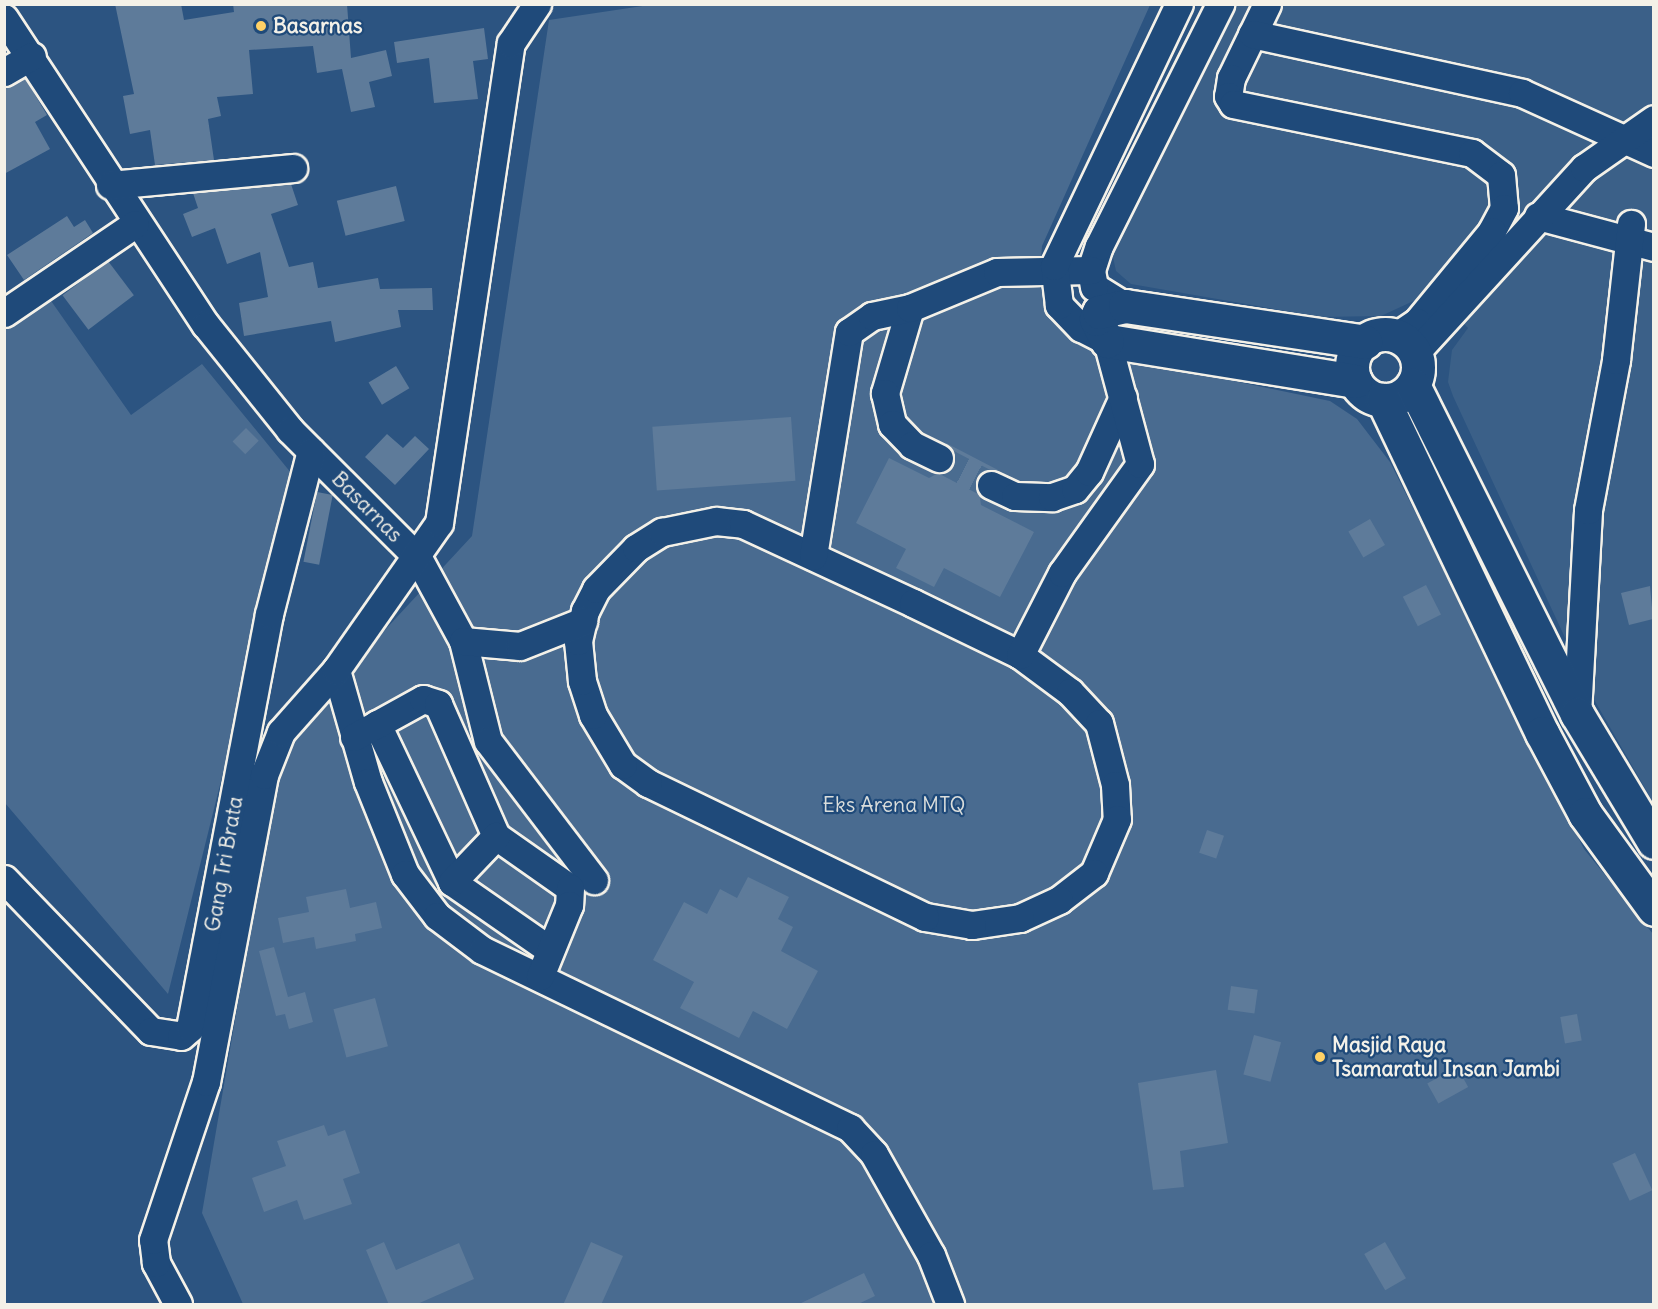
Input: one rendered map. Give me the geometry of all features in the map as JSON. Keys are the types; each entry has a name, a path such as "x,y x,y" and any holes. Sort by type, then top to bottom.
{"highway":[{"path":"1356,381 1107,341 1096,319 1099,312 1125,306 1392,343"},
{"path":"1392,343 1353,360 1356,381 1367,394 1383,400 1547,743 1585,814 1653,909"},
{"path":"1392,343 1577,714 1653,842"},
{"path":"1383,400 1413,385"}],"street":[{"path":"178,1305 156,1263 153,1240 206,1082 264,775 281,732 336,670 418,558 439,523 511,43 537,4"},
{"path":"1020,655 1062,573 1136,474 1139,451 1107,341 1081,328 1059,305 1054,266 1179,4"},
{"path":"1125,306 1101,296 1091,270 1220,4"},
{"path":"1267,4 1227,88 1240,108 1472,153 1501,175 1504,208 1492,231 1417,322 1392,343"},
{"name":"Basarnas","path":"4,18 32,56 135,224 206,325 311,451 418,558 463,641 488,741 594,880"},
{"path":"1252,33 1522,93 1625,138 1653,153"},
{"path":"4,72 32,56"},
{"path":"1392,343 1460,309 1538,216 1584,168 1653,119"},
{"path":"110,185 293,168"},
{"path":"1538,216 1642,236 1588,510 1577,714"},
{"path":"4,313 135,224"},
{"path":"813,556 849,332 872,316 910,308 997,272 1054,266 1091,270"},
{"path":"910,308 885,393 892,424 912,445 939,458"},
{"path":"991,485 1014,496 1052,497 1075,489 1089,472 1123,397"},
{"name":"Gang Tri Brata","path":"4,879 151,1031 181,1036 190,1028 269,614 311,451"},
{"path":"690,523 742,524 813,556 1020,655 1070,692 1099,723 1117,819 1094,873 1059,900 1020,918 972,925 925,917 648,783 623,765 592,715 582,681 578,641 583,621 596,589 615,566 662,532 690,523"},
{"path":"463,641 520,646 583,621"},
{"path":"336,670 354,737 405,874 446,923 482,950 540,976 850,1128 874,1154 931,1255 950,1305"},
{"path":"354,737 423,699 438,704 496,836 570,888 569,905 540,976"},
{"path":"377,724 452,882 550,950"},
{"path":"452,882 496,836"}],"shaded area":[{"path":"1229,5 1653,5 1653,802 1592,696 1453,396 1448,382 1452,350 1468,328 1433,292 1381,316 1320,317 1131,284 1116,271 1111,248"}],"green space":[{"name":"Eks Arena MTQ","path":"656,4 1150,5 1042,246 1039,285 1052,312 1143,362 1330,401 1357,419 1390,462 1584,849 1653,934 1653,1304 243,1304 202,1213 283,740 472,536 549,20"},
{"path":"49,298 131,415 202,364 296,479 168,994 5,803 5,321"}],"building":[{"path":"115,4 181,4 184,20 234,12 233,4 347,4 351,58 386,50 392,76 369,82 375,107 351,112 342,69 317,73 313,46 249,50 253,94 217,97 221,116 208,119 214,160 155,165 150,130 130,134 123,96 134,94"},
{"path":"484,28 488,59 473,61 478,99 434,103 429,58 397,63 394,42"},
{"path":"25,78 47,115 35,122 50,149 4,174 4,88"},
{"path":"291,184 298,205 271,214 289,267 313,262 318,288 378,278 380,289 432,288 433,310 398,310 401,327 335,342 331,321 244,336 239,303 268,297 260,252 227,264 215,228 192,237 183,214 198,208 193,193"},
{"path":"396,186 405,221 346,236 337,201"},
{"path":"67,216 74,227 85,220 93,233 24,280 7,255"},
{"path":"108,261 134,295 88,330 62,295"},
{"path":"396,366 409,388 382,405 369,382"},
{"path":"791,417 795,481 657,491 652,427"},
{"path":"246,428 259,441 245,454 233,441"},
{"path":"387,434 403,448 415,436 429,449 395,485 365,457"},
{"path":"946,443 998,470 977,478 981,505 1034,532 1000,597 944,568 934,587 896,568 906,549 856,523 889,458 929,478 953,465"},
{"path":"317,492 333,495 319,565 303,562"},
{"path":"1370,519 1385,545 1363,557 1348,532"},
{"path":"1426,585 1441,614 1418,626 1403,597"},
{"path":"1650,586 1653,619 1629,625 1621,593"},
{"path":"1207,830 1224,836 1216,859 1199,853"},
{"path":"748,877 789,897 778,919 793,927 781,951 818,971 787,1029 753,1011 739,1038 680,1008 694,982 653,960 684,902 707,914 720,889 737,898"},
{"path":"346,889 350,908 376,902 382,928 355,934 356,941 316,949 314,937 283,943 278,918 309,912 306,897"},
{"path":"274,947 288,997 305,992 313,1022 289,1029 285,1014 276,1016 259,951"},
{"path":"1231,986 1258,990 1254,1014 1228,1010"},
{"path":"375,998 388,1046 346,1057 333,1009"},
{"path":"1577,1014 1582,1041 1565,1044 1560,1017"},
{"path":"1254,1035 1281,1042 1270,1082 1243,1075"},
{"path":"1457,1067 1468,1087 1438,1104 1427,1083"},
{"path":"1216,1070 1228,1143 1180,1151 1184,1187 1153,1190 1138,1083"},
{"path":"324,1125 328,1136 345,1130 360,1173 343,1179 352,1204 304,1220 297,1200 264,1212 252,1178 286,1166 277,1141"},
{"path":"1635,1153 1652,1190 1630,1201 1612,1164"},
{"path":"384,1242 396,1270 459,1243 474,1279 415,1305 389,1305 366,1250"},
{"path":"591,1242 623,1256 601,1305 563,1305"},
{"path":"1385,1242 1406,1278 1385,1290 1364,1254"},
{"path":"864,1273 875,1296 856,1305 797,1305"}],"tunnel":[{"path":"939,458 991,485"}],"place":[{"name":"Basarnas","path":"261,26"},
{"name":"Masjid Raya Tsamaratul Insan Jambi","path":"1320,1057"}]}
